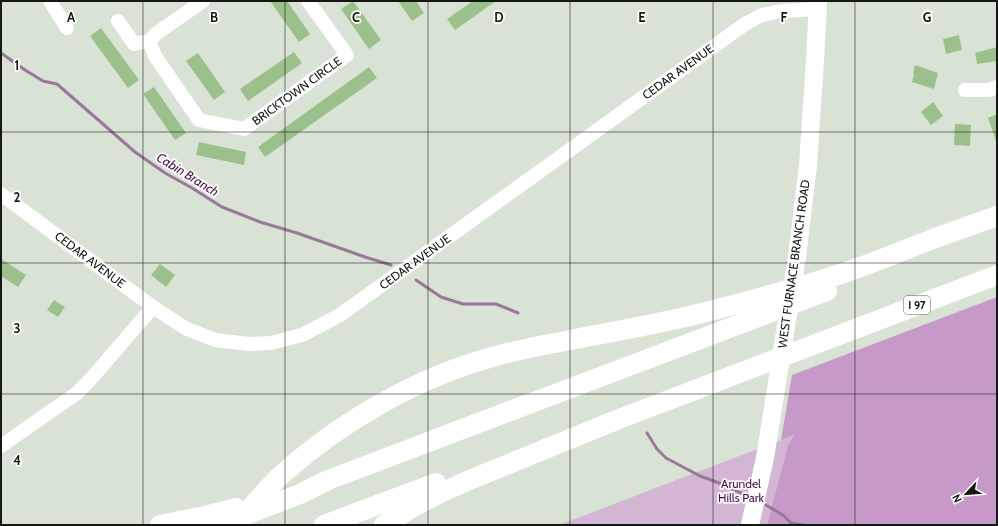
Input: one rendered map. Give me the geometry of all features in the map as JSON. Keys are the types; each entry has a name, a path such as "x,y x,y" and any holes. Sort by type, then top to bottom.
{"highway":[{"path":"819,287 855,269 997,216"},
{"path":"160,525 235,508 328,480 601,377 764,306 997,225"},
{"name":"I 97","path":"619,419 997,274"},
{"path":"236,525 278,479 306,454 344,426 415,386 451,370 496,356 534,347 658,323 764,306"},
{"path":"324,525 464,472 619,419"},
{"path":"384,525 434,496 467,481 619,419"},
{"path":"219,525 300,494 328,480"}],"main road":[{"name":"WEST FURNACE BRANCH ROAD","path":"750,525 765,458 797,257 808,165 818,5"}],"street":[{"path":"50,1 67,28"},
{"path":"118,21 134,44 149,41 157,33 203,1"},
{"name":"BRICKTOWN CIRCLE","path":"149,41 155,56 199,120 244,129 347,55 308,1"},
{"name":"CEDAR AVENUE","path":"1,194 153,307 185,328 215,340 249,344 271,343 302,335 340,315 745,24 762,16 781,11 818,5"},
{"path":"965,90 989,90 997,87"},
{"path":"1,446 77,393 153,307"}],"green space":[{"name":"Arundel Hills Park","path":"794,435 788,445 767,525 559,525"}],"shaded area":[{"path":"997,297 997,525 767,525 788,445 794,435 781,440 792,375"}],"building":[{"path":"270,1 287,1 310,34 299,42"},
{"path":"353,1 381,40 369,49 341,9"},
{"path":"398,1 416,1 424,13 412,21"},
{"path":"473,1 496,1 455,30 447,19"},
{"path":"101,28 139,80 128,88 90,36"},
{"path":"959,35 962,50 946,54 943,39"},
{"path":"997,47 997,61 977,64 975,53"},
{"path":"294,52 302,63 248,101 240,89"},
{"path":"198,53 225,92 214,100 186,61"},
{"path":"915,65 938,73 934,89 912,82"},
{"path":"369,67 377,78 265,157 258,147"},
{"path":"154,87 186,133 175,140 143,94"},
{"path":"933,102 943,116 931,125 921,112"},
{"path":"997,114 997,141 996,141 988,118"},
{"path":"955,124 971,125 970,146 954,145"},
{"path":"199,142 246,152 244,165 196,155"},
{"path":"1,259 26,275 18,287 1,276"},
{"path":"160,264 175,275 166,287 151,275"},
{"path":"54,300 65,307 58,317 47,310"}],"waterway":[{"name":"Cabin Branch","path":"1,53 43,81 57,84 135,152 165,173 222,207 260,222 391,265"},
{"name":"Cabin Branch","path":"416,280 441,297 463,304 496,304 518,313"},
{"name":"Cabin Branch","path":"647,433 657,449 666,458 700,476 745,495"},
{"name":"Cabin Branch","path":"766,505 783,515 791,523 803,525"}]}
